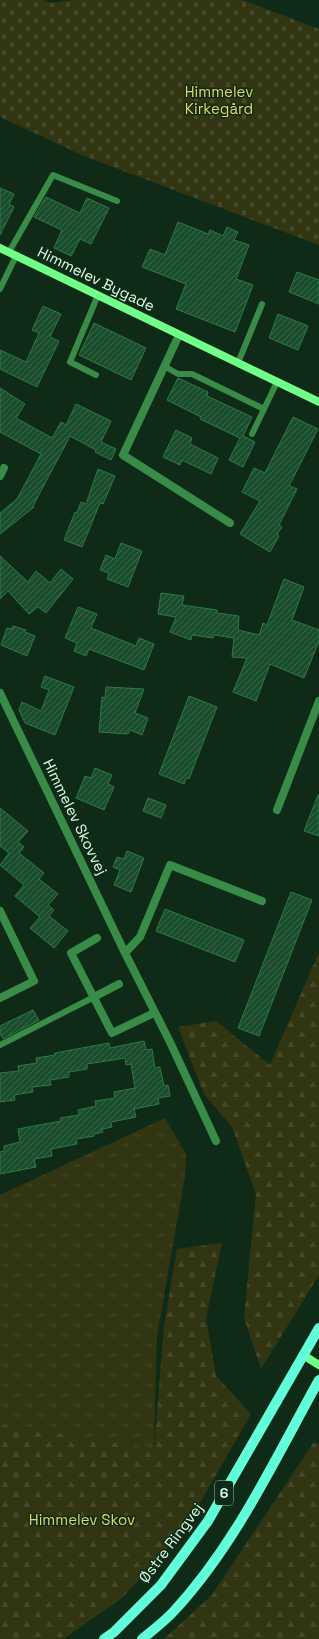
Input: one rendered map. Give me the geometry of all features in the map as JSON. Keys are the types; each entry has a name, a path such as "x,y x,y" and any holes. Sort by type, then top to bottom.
{"main road":[{"name":"Østre Ringvej","path":"104,1639 114,1632 161,1585 208,1522 319,1328"},
{"name":"6","path":"142,1639 173,1612 207,1571 240,1521 319,1380"}],"street":[{"name":"Himmelev Bygade","path":"0,248 319,402"},
{"path":"179,335 123,455 230,523"},
{"path":"0,476 4,468"},
{"name":"Himmelev Skovvej","path":"0,693 216,1141"},
{"path":"277,810 319,700"},
{"path":"125,952 140,937 170,865 262,901"},
{"path":"0,911 34,981 0,998"},
{"path":"97,938 72,953 112,1033 154,1013"},
{"path":"94,997 119,984"},
{"path":"303,1355 319,1365"}],"lane":[{"path":"0,289 13,254 53,175 117,201"},
{"path":"96,375 70,362 98,295"},
{"path":"238,364 262,304"},
{"path":"164,366 178,374 192,374 264,409"},
{"path":"252,434 277,382"},
{"path":"0,1045 94,997"}],"green space":[{"name":"Himmelev Kirkegård","path":"0,0 44,0 51,3 70,0 243,0 319,29 319,245 84,156 0,117"},
{"path":"319,952 319,1275 261,1369 244,1318 256,1194 232,1127 204,1094 178,1027 216,1021 270,1065"},
{"path":"165,1118 186,1154 185,1176 157,1336 154,1450 0,1424 0,1195"},
{"name":"Himmelev Skov","path":"222,1243 206,1318 216,1376 251,1414 184,1531 122,1598 63,1639 0,1639 0,1424 154,1449 164,1326 177,1249"},
{"path":"314,1442 319,1444 319,1639 164,1639 212,1595"}],"building":[{"path":"0,188 14,194 9,204 14,207 0,235"},
{"path":"46,197 80,213 87,198 109,208 91,244 80,239 71,256 54,248 62,230 34,217"},
{"path":"178,222 208,234 210,230 223,236 227,227 238,232 234,240 249,245 236,279 253,285 235,332 176,309 186,284 142,267 150,249 165,255"},
{"path":"297,272 319,280 319,304 289,292"},
{"path":"43,306 61,314 50,337 59,341 37,387 0,369 0,350 26,362 39,333 32,330"},
{"path":"278,314 308,326 298,350 269,338"},
{"path":"94,323 146,348 131,380 79,355"},
{"path":"178,378 208,392 207,396 252,417 243,436 255,442 243,467 229,460 240,438 200,419 201,417 167,400"},
{"path":"0,388 25,404 16,418 52,438 61,422 66,425 76,404 111,421 101,442 116,449 111,460 70,436 33,506 34,507 0,534 0,513 17,499 41,454 0,432"},
{"path":"293,417 318,429 289,486 297,489 279,525 282,527 277,534 279,536 270,552 240,534 260,501 242,492 254,468 265,473"},
{"path":"176,430 192,438 190,444 218,458 211,474 182,460 180,465 163,457"},
{"path":"98,469 115,476 103,504 100,503 82,547 64,540 75,512 77,513 81,502 86,504"},
{"path":"121,543 142,551 128,587 107,579 109,573 100,570 106,555 115,559"},
{"path":"0,556 28,582 36,571 50,583 61,569 73,579 46,613 38,607 29,614 8,591 0,599"},
{"path":"284,579 304,587 292,620 319,630 319,641 304,678 270,664 256,701 233,692 247,658 232,657 234,638 214,635 213,638 192,635 191,640 170,632 176,617 158,614 161,593 184,596 182,605 217,610 217,613 239,616 238,630 259,635 263,623 267,625"},
{"path":"78,607 97,614 91,628 136,646 139,638 154,644 144,670 89,649 86,656 74,651 77,643 65,638"},
{"path":"13,626 26,630 25,632 35,636 27,656 1,645 7,628 12,629"},
{"path":"45,676 74,687 55,735 25,723 19,710 22,702 41,711 49,690 41,687"},
{"path":"106,687 144,689 135,713 148,718 142,735 130,730 128,734 99,732 102,697 105,698"},
{"path":"189,696 217,707 189,779 186,778 184,784 159,774"},
{"path":"95,768 112,775 108,784 114,787 104,810 76,798 85,776 91,778"},
{"path":"319,795 319,836 304,831"},
{"path":"148,798 166,805 161,818 143,811"},
{"path":"0,808 28,831 18,842 24,847 19,853 44,873 39,879 58,894 48,905 54,910 49,916 68,931 54,948 30,928 40,917 15,896 24,885 0,865 9,853 0,846"},
{"path":"127,851 144,858 131,892 114,885 120,870 113,867 117,857 124,859"},
{"path":"291,892 312,900 259,1036 238,1028"},
{"path":"165,909 244,940 235,962 156,931"},
{"path":"33,1010 39,1020 3,1039 0,1033 0,1026"},
{"path":"144,1041 146,1050 152,1049 155,1068 160,1067 164,1086 168,1085 170,1096 158,1098 159,1104 134,1109 136,1117 111,1122 112,1127 102,1129 103,1132 94,1134 94,1136 76,1139 77,1144 51,1149 52,1156 34,1159 36,1167 0,1174 0,1152 4,1151 4,1146 20,1142 18,1129 61,1121 60,1118 79,1115 78,1110 96,1106 95,1101 115,1098 114,1092 135,1088 131,1064 126,1065 125,1058 87,1064 87,1069 69,1072 69,1077 50,1080 51,1085 32,1087 33,1092 14,1095 15,1100 0,1102 0,1073 19,1071 18,1066 37,1063 36,1058 55,1055 55,1053 109,1043 110,1048"}]}
